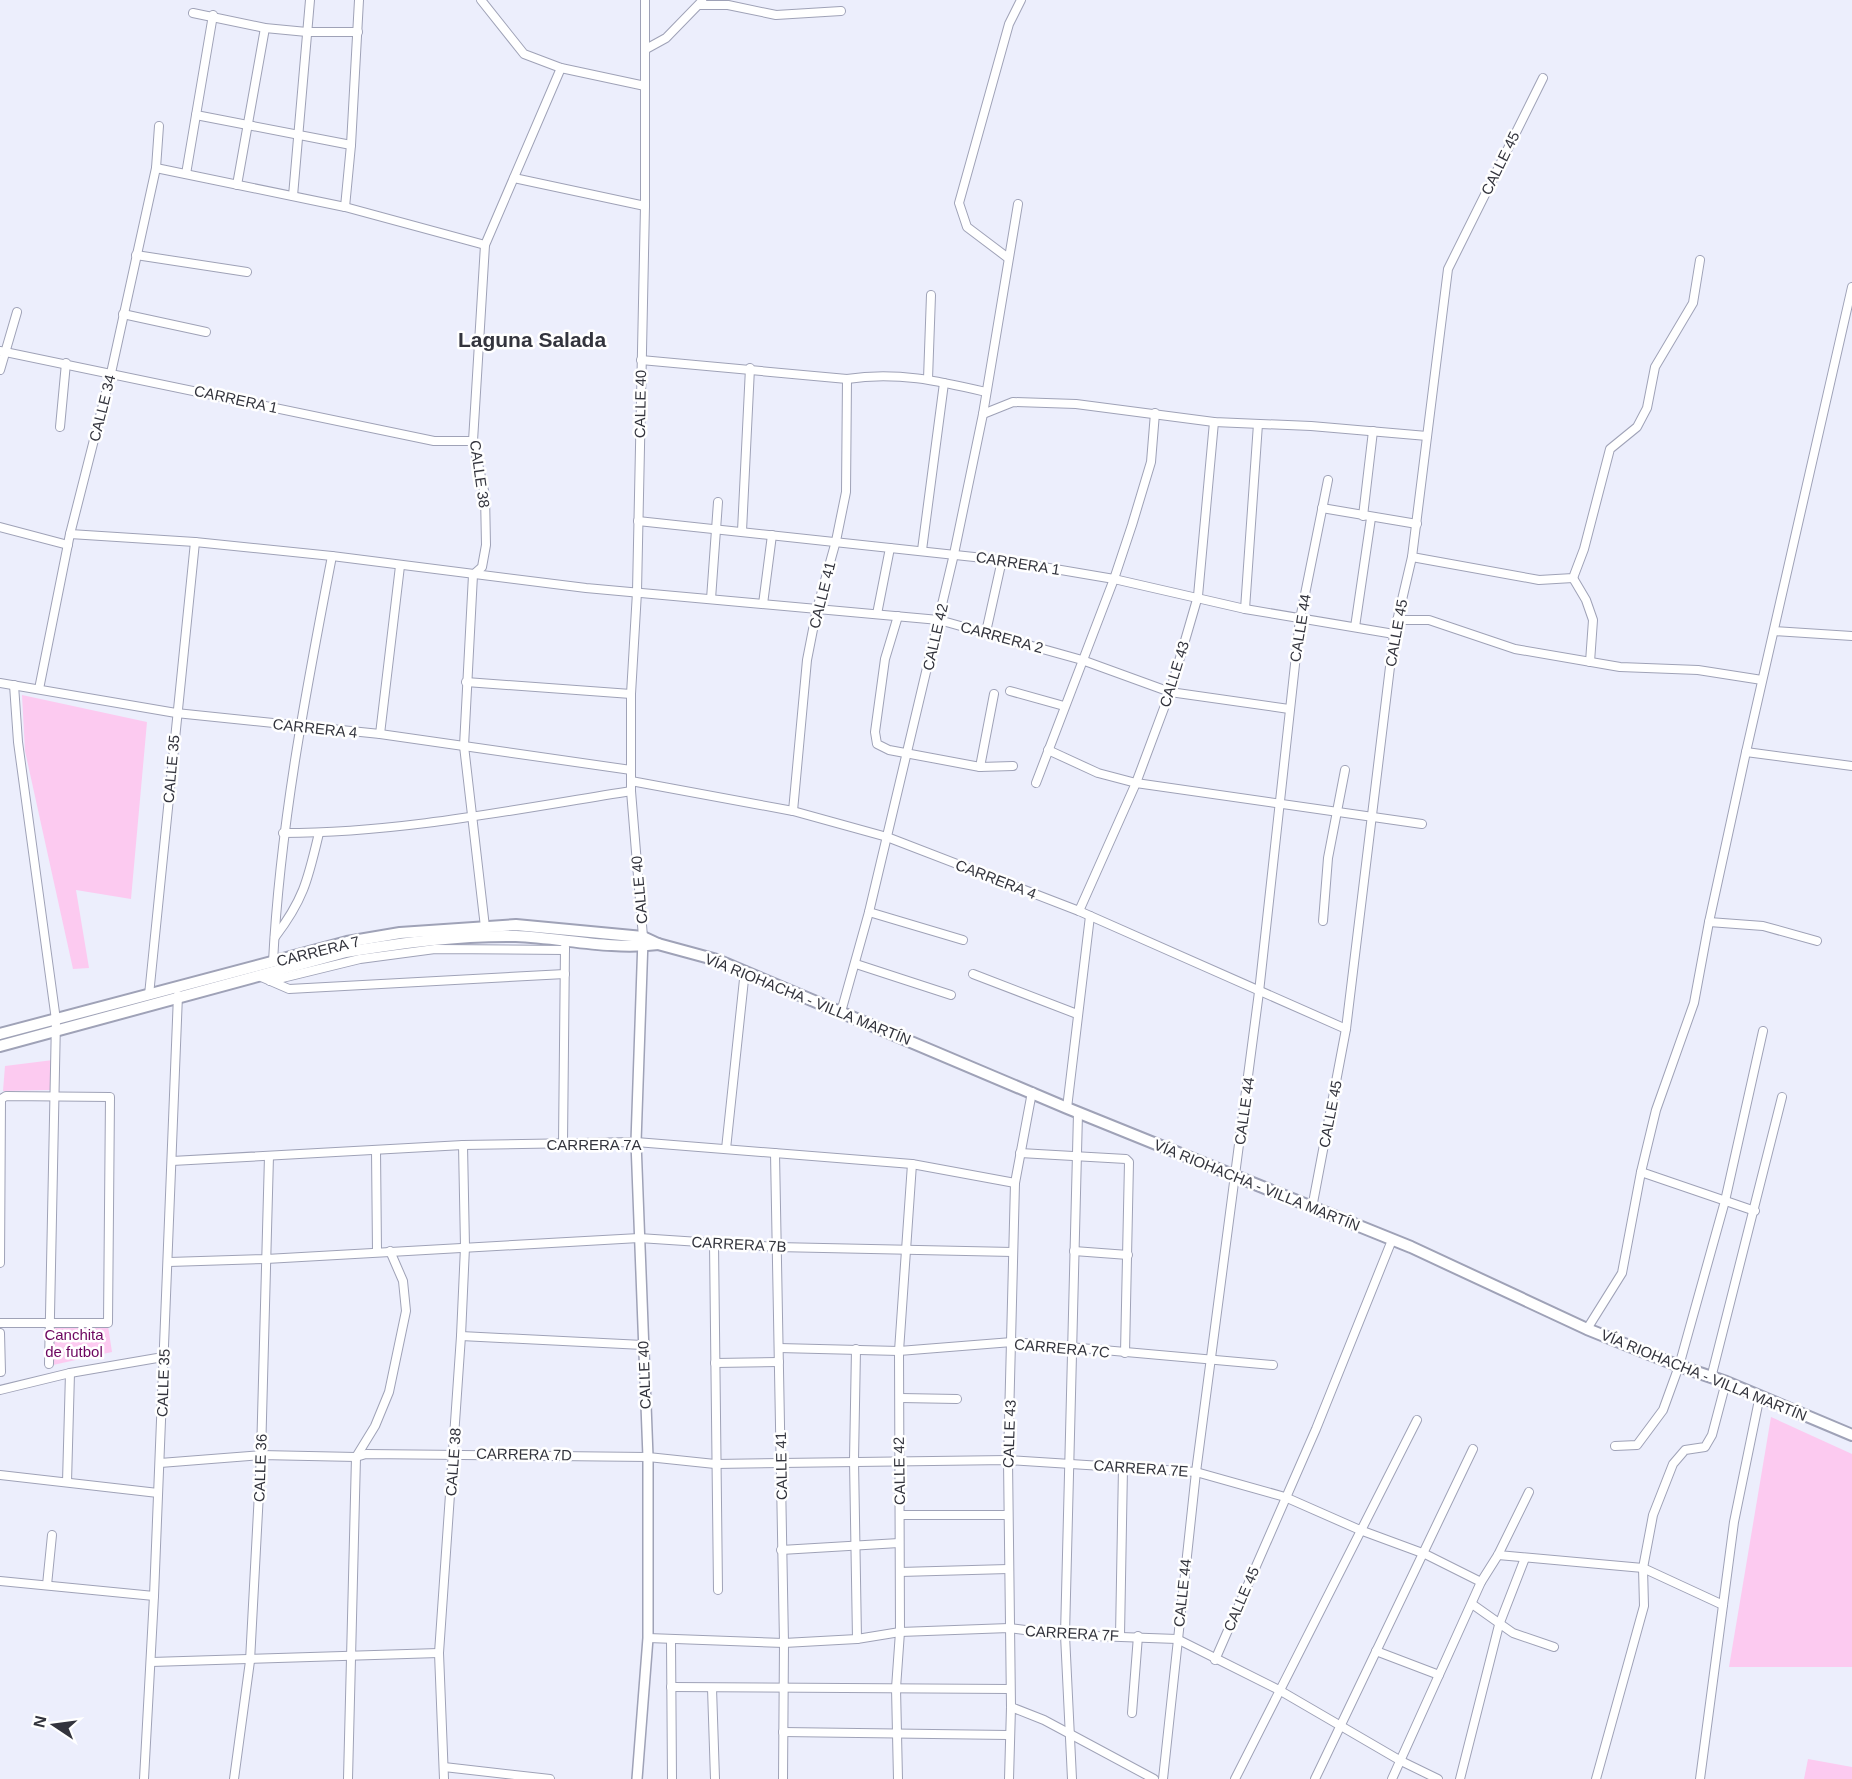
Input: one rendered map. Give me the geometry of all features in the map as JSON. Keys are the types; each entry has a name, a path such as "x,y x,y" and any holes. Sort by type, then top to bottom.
{"main road":[{"name":"CARRERA 7","path":"0,1034 56,1026 178,993 273,962 347,942 400,933 516,925 565,940"},
{"name":"CARRERA 7","path":"0,1046 149,995 178,993 259,976 346,952 403,943 486,937 643,942"},
{"name":"VÍA RIOHACHA - VILLA MARTÍN","path":"643,942 658,944 745,970 1078,1113 1392,1240 1587,1329 1760,1395 1852,1434"}],"street":[{"path":"293,196 310,0"},
{"path":"345,207 351,145 359,0"},
{"path":"481,0 524,54 561,68 645,86"},
{"name":"CALLE 40","path":"637,1779 648,1638 648,1457 636,1142 643,942 631,790 631,694 637,592 645,206 645,0"},
{"path":"1008,258 967,227 959,203 1009,24 1021,0"},
{"path":"646,49 666,38 702,3 728,5 776,15 841,11"},
{"path":"193,13 213,15 265,28 307,32 358,32"},
{"path":"186,174 213,15"},
{"path":"237,185 265,28"},
{"name":"CALLE 38","path":"485,927 464,746 473,574 482,567 486,544 485,495 473,441 485,245 561,68"},
{"name":"CALLE 45","path":"1312,1208 1346,1029 1394,634 1417,524 1448,269 1543,78"},
{"path":"196,115 351,145"},
{"name":"CALLE 34","path":"39,689 70,534 111,373 156,168 159,126"},
{"path":"156,168 345,207 485,245"},
{"path":"514,178 645,206"},
{"name":"CALLE 42","path":"841,1012 869,912 954,554 983,414 1018,204"},
{"path":"136,255 247,272"},
{"path":"1573,578 1584,549 1610,449 1637,428 1647,408 1655,367 1693,303 1700,260"},
{"path":"1587,1329 1622,1273 1641,1172 1656,1110 1694,1003 1746,752 1852,287"},
{"path":"928,379 931,295"},
{"path":"0,370 3,352 17,312"},
{"path":"123,315 206,332"},
{"name":"CARRERA 1","path":"3,352 66,363 434,441 473,441"},
{"path":"641,360 750,368 847,379 877,374 928,379 986,393"},
{"path":"60,427 66,363"},
{"path":"742,531 750,368"},
{"name":"CALLE 41","path":"792,811 807,660 846,492 847,379"},
{"path":"921,550 944,383"},
{"path":"983,414 1013,402 1077,404 1214,422 1427,436"},
{"path":"1036,783 1114,579 1151,462 1155,413"},
{"name":"CALLE 43","path":"1079,911 1136,783 1170,692 1198,596 1214,422"},
{"path":"1245,609 1258,424"},
{"path":"1355,627 1367,517 1373,431"},
{"name":"CALLE 44","path":"1163,1779 1196,1472 1260,992 1278,802 1300,619 1328,480"},
{"path":"711,599 718,502"},
{"path":"1322,508 1417,524"},
{"name":"CARRERA 1","path":"638,521 1002,560 1114,579 1198,596 1245,609 1394,634"},
{"path":"0,527 68,545"},
{"path":"70,534 195,542 473,574"},
{"path":"763,604 772,535"},
{"name":"CALLE 35","path":"149,995 195,542"},
{"path":"877,614 890,548"},
{"path":"273,962 284,833 300,726 332,556"},
{"path":"1412,556 1539,580 1573,578"},
{"path":"986,632 1002,560"},
{"path":"380,734 400,566"},
{"name":"CARRERA 2","path":"473,574 497,574 569,585 939,621 1082,660 1170,692 1289,709"},
{"path":"1573,578 1586,600 1593,620 1590,662"},
{"path":"898,616 885,659 875,732 877,744 889,750 980,767 1013,766"},
{"path":"1397,620 1429,620 1515,650 1620,667 1698,670 1762,680"},
{"path":"1773,631 1852,636"},
{"path":"466,682 631,694"},
{"name":"CARRERA 4","path":"0,683 176,713 380,734 631,770"},
{"path":"14,685 18,742 56,1026 49,1364"},
{"path":"1010,691 1064,706"},
{"path":"980,767 994,694"},
{"path":"1048,750 1098,773 1136,783 1422,824"},
{"path":"1746,752 1852,766"},
{"path":"1323,921 1328,858 1335,812 1345,770"},
{"name":"CARRERA 4","path":"631,781 792,811 886,837 1079,911 1346,1029"},
{"path":"284,833 320,833 472,816 631,790"},
{"path":"274,939 296,908 306,885 320,833"},
{"path":"869,912 963,940"},
{"path":"1067,1108 1090,916"},
{"path":"1709,922 1763,926 1816,941"},
{"path":"270,981 360,959 435,949 565,940 563,1143"},
{"path":"856,964 951,995"},
{"path":"726,1149 745,970"},
{"path":"259,976 289,989 565,974"},
{"path":"973,974 1077,1014"},
{"name":"CALLE 35","path":"144,1779 169,1262 178,993"},
{"path":"1615,1446 1630,1447 1642,1440 1666,1404 1679,1366 1725,1201 1763,1031"},
{"name":"CALLE 43","path":"1008,1779 1008,1735 1011,1707 1008,1460 1015,1183 1032,1092"},
{"path":"0,1263 0,1102 6,1096 110,1097 108,1323 0,1323"},
{"path":"1712,1378 1782,1096"},
{"path":"1072,1779 1071,1736 1066,1702 1065,1635 1078,1113"},
{"name":"CARRERA 7A","path":"172,1161 463,1145 636,1142 912,1164 1015,1183"},
{"name":"CALLE 38","path":"444,1779 439,1653 461,1336 465,1247 463,1145"},
{"path":"376,1150 377,1252"},
{"name":"CALLE 41","path":"775,1153 784,1643 783,1779"},
{"path":"1020,1153 1126,1159 1130,1162 1125,1353"},
{"name":"CALLE 36","path":"234,1779 250,1661 261,1455 269,1156"},
{"name":"CALLE 42","path":"898,1779 896,1688 900,1632 900,1515 897,1460 901,1398 899,1351 908,1248 912,1164"},
{"path":"1641,1172 1755,1211"},
{"name":"CARRERA 7B","path":"169,1262 266,1259 639,1238 776,1247 1013,1252"},
{"name":"CALLE 45","path":"1215,1660 1316,1430 1392,1240"},
{"path":"714,1243 718,1590"},
{"path":"348,1779 356,1457 375,1426 388,1392 406,1311 403,1281 390,1251"},
{"path":"1074,1251 1128,1255"},
{"path":"0,1332 1,1372"},
{"path":"461,1336 643,1345"},
{"name":"CARRERA 7C","path":"779,1348 899,1351 1012,1342 1273,1365"},
{"path":"856,1349 854,1460 857,1639"},
{"path":"0,1390 70,1373 163,1357"},
{"path":"715,1363 779,1362"},
{"path":"67,1482 70,1373"},
{"path":"1596,1779 1644,1606 1643,1568 1653,1515 1673,1464 1686,1450 1705,1447 1712,1435 1726,1382"},
{"path":"1700,1779 1734,1522 1760,1395"},
{"path":"901,1398 957,1399"},
{"path":"1235,1779 1417,1420"},
{"path":"1316,1779 1473,1449"},
{"name":"CARRERA 7D","path":"160,1463 261,1455 356,1457 366,1454 454,1453 648,1457 715,1464 781,1461"},
{"name":"CARRERA 7E","path":"781,1461 1008,1460 1196,1472 1285,1497 1360,1530 1425,1554 1480,1582"},
{"path":"1120,1636 1123,1467"},
{"path":"0,1475 158,1493"},
{"path":"1392,1779 1480,1582 1497,1555 1529,1492"},
{"path":"900,1515 1008,1515"},
{"path":"46,1585 52,1535"},
{"path":"781,1550 899,1543"},
{"path":"1497,1555 1643,1568 1723,1605"},
{"path":"1460,1779 1472,1742 1500,1625 1525,1558"},
{"path":"900,1572 1008,1569"},
{"path":"0,1581 154,1596"},
{"path":"1472,1604 1513,1633 1554,1647"},
{"name":"CARRERA 7F","path":"648,1638 784,1643 857,1639 900,1632 1009,1628 1065,1635 1177,1639 1279,1690 1401,1761 1438,1779"},
{"path":"1132,1713 1138,1636"},
{"path":"671,1640 672,1779"},
{"path":"1376,1651 1439,1675"},
{"path":"151,1662 250,1661 439,1653"},
{"path":"671,1687 1010,1689"},
{"path":"712,1688 715,1779"},
{"path":"1011,1707 1044,1720 1154,1779"},
{"path":"783,1732 1008,1735"},
{"path":"444,1767 550,1779"}],"green space":[{"path":"22,695 147,722 131,899 76,890 89,968 73,969 25,751"},
{"path":"53,1060 52,1090 3,1091 5,1066"},
{"name":"Canchita de futbol","path":"53,1326 108,1326 112,1352 53,1365"},
{"path":"1771,1417 1852,1454 1852,1667 1729,1667"},
{"path":"1808,1759 1852,1767 1852,1779 1804,1779"}],"district":[{"name":"Laguna Salada","path":"532,339"}]}
